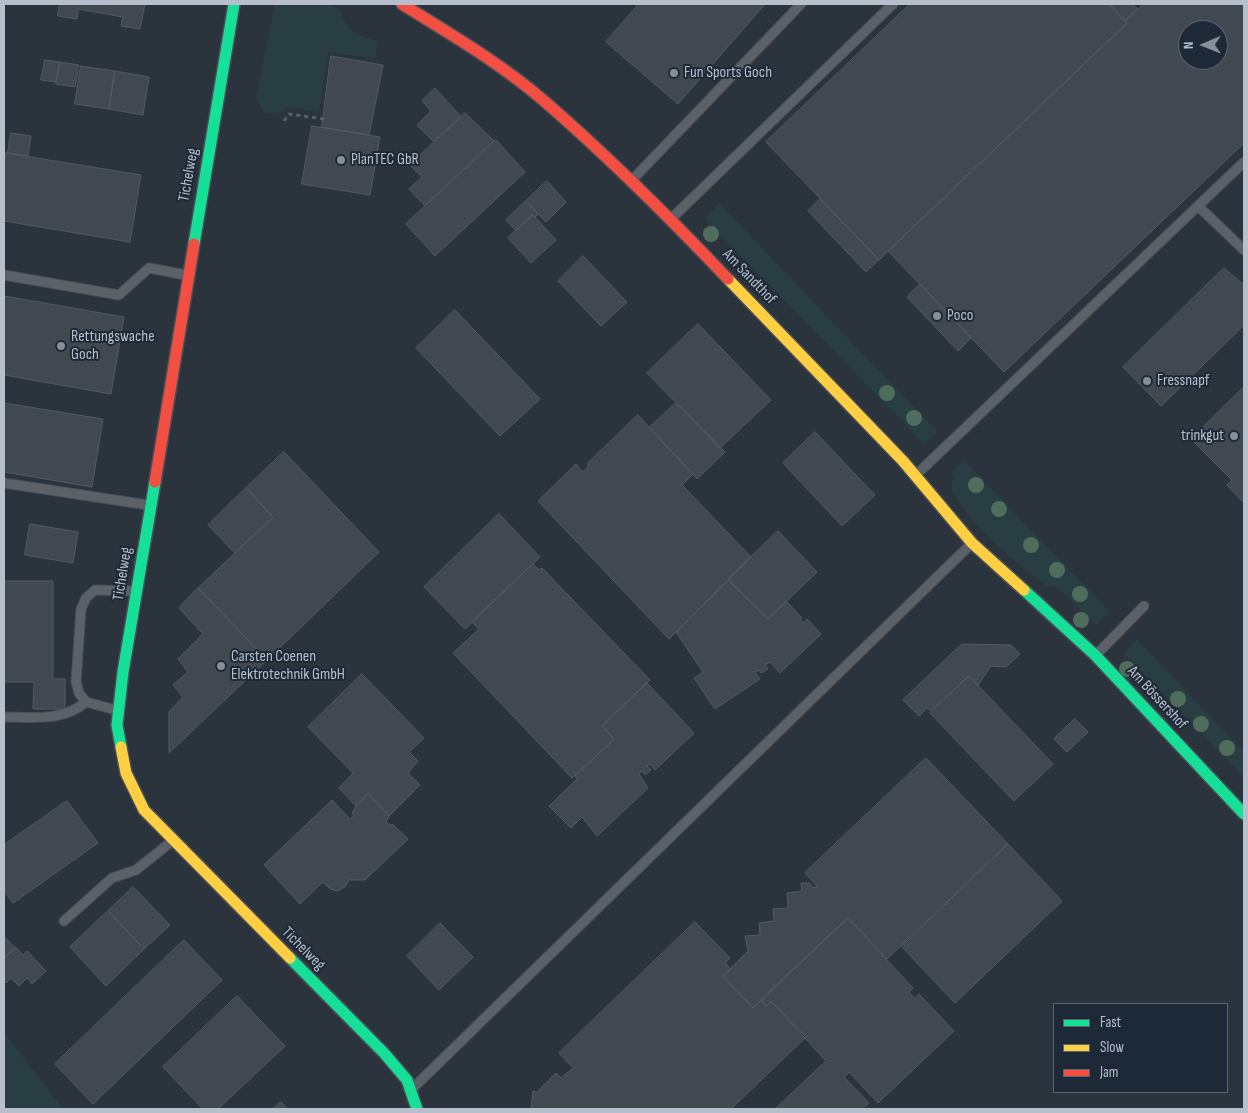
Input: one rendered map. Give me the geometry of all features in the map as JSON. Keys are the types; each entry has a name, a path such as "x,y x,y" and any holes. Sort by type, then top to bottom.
{"street":[{"name":"Tichelweg","path":"234,4 136,592 117,725 126,773 144,810 384,1053 407,1080 417,1109"},
{"name":"Am Sandthof","path":"402,4 484,56 542,99 631,181 671,219 915,476 972,543 1043,607"},
{"name":"Am Bössershof","path":"1043,607 1096,655 1244,814"}],"lane":[{"path":"631,181 801,4"},
{"path":"671,219 893,4"},
{"path":"915,476 1244,162"},
{"path":"1198,206 1244,250"},
{"path":"4,275 119,295 149,268 189,276"},
{"path":"4,484 151,506"},
{"path":"410,1091 972,543"},
{"path":"119,710 98,707 86,702 79,694 75,671 82,609 86,598 95,590 136,592"},
{"path":"1096,655 1144,606"},
{"path":"4,718 64,716 74,712 86,702"},
{"path":"64,921 112,878 136,870 173,840"}],"path":[{"path":"284,121 288,114 324,119"}],"green space":[{"path":"275,4 327,4 341,9 345,22 353,31 378,41 375,59 328,52 319,112 288,107 278,114 263,112 256,97"},
{"path":"719,203 938,432 924,444 705,219"},
{"path":"964,460 1110,612 1096,625 1056,586 1045,586 1019,564 971,518 951,490 953,477 951,473"},
{"path":"1137,639 1244,751 1244,778 1124,653"},
{"path":"4,1032 63,1109 4,1109"}],"building":[{"path":"60,4 145,4 140,29 121,26 123,17 78,9 77,19 58,16"},
{"name":"Fun Sports Goch","path":"639,4 765,4 678,104 606,42"},
{"path":"910,4 1109,4 1127,23 879,260 766,142"},
{"path":"1109,4 1132,4 1138,9 1125,21"},
{"path":"1144,4 1244,4 1244,143 1004,372 888,251 1127,23 1125,21"},
{"path":"331,56 383,65 369,135 322,127"},
{"path":"45,60 60,62 56,82 41,80"},
{"path":"60,62 79,65 75,87 56,84"},
{"path":"81,66 115,71 109,109 75,104"},
{"path":"115,71 149,77 143,115 109,109"},
{"path":"435,88 461,117 434,142 417,125 431,111 422,101"},
{"path":"465,113 494,141 425,206 409,189 422,177 410,165"},
{"name":"PlanTEC GbR","path":"312,126 380,137 370,195 302,184"},
{"path":"11,133 31,136 28,156 8,153"},
{"path":"496,140 525,172 435,256 406,224"},
{"path":"6,153 141,175 130,242 4,221 4,168"},
{"path":"547,181 566,202 546,222 526,201"},
{"path":"820,199 879,260 866,272 808,211"},
{"path":"526,201 538,214 535,217 533,215 516,231 506,220"},
{"path":"533,215 556,240 531,263 508,238"},
{"path":"583,256 627,302 601,326 558,281"},
{"path":"1224,268 1244,285 1244,325 1161,406 1123,367"},
{"path":"920,284 971,338 958,351 907,297"},
{"name":"Rettungswache Goch","path":"4,296 124,317 111,394 4,375"},
{"path":"455,310 540,399 500,436 416,348"},
{"path":"698,324 771,400 720,448 647,373"},
{"path":"1244,387 1244,503 1227,485 1232,480 1191,439"},
{"path":"4,403 103,419 92,487 4,472"},
{"path":"676,403 725,452 697,479 649,428"},
{"path":"638,415 693,474 682,485 751,557 669,639 538,501 576,464 583,472 589,466 587,464"},
{"path":"815,432 875,495 842,526 783,463"},
{"path":"284,452 379,552 267,660 198,588 273,517 246,488"},
{"path":"246,488 273,517 235,553 208,525"},
{"path":"499,514 540,557 465,629 424,587"},
{"path":"30,524 78,532 73,563 25,555"},
{"path":"778,531 817,572 768,619 728,579"},
{"path":"533,564 539,570 542,568 650,680 602,726 614,739 572,778 453,653 479,629 472,622"},
{"path":"4,581 53,581 53,679 65,679 65,709 33,709 34,682 4,682"},
{"path":"729,581 768,619 786,601 802,618 800,619 803,623 807,619 821,634 780,673 770,662 765,665 768,669 761,673 759,670 755,672 760,679 715,709 694,678 703,672 676,632"},
{"name":"Carsten Coenen Elektrotechnik GmbH","path":"198,588 267,660 169,753 169,712 183,697 173,685 188,672 178,659 203,634 179,608"},
{"path":"962,644 1011,645 1020,654 1006,667 991,666 978,685 969,676 931,711 927,708 919,716 903,700"},
{"path":"362,674 424,738 409,752 418,761 408,773 420,785 389,816 368,794 356,806 339,788 353,773 308,727"},
{"path":"969,676 1053,764 1014,801 930,713"},
{"path":"647,683 694,733 655,770 650,764 647,766 651,770 645,775 642,771 639,774 648,788 597,836 582,817 571,828 549,806 577,779 575,776 614,739 602,726"},
{"path":"1075,719 1088,732 1067,752 1054,739"},
{"path":"926,758 1008,844 887,959 848,918 753,1008 723,976 748,951 745,936 760,935 759,923 774,921 773,909 788,908 787,893 802,891 801,883 809,883 814,888 817,886 805,873"},
{"path":"368,794 389,816 386,822 390,826 392,824 408,839 365,880 349,880 345,887 337,891 330,889 323,882 300,904 264,865 332,800 350,819 354,816 352,813 356,806"},
{"path":"67,801 98,843 13,903 4,891 4,845"},
{"path":"1008,844 1062,901 955,1003 902,947"},
{"path":"133,887 170,925 144,949 108,911"},
{"path":"108,911 144,949 106,986 70,947"},
{"path":"848,918 913,988 909,992 915,999 919,994 954,1031 878,1103 849,1072 844,1077 869,1103 862,1109 775,1109 826,1061 771,1001 766,1006 761,1000"},
{"path":"695,922 730,958 725,963 731,969 723,976 753,1008 761,1000 766,1006 771,1001 806,1037 731,1109 531,1109 533,1091 537,1092 556,1073 561,1078 573,1068 559,1053"},
{"path":"440,923 473,957 439,990 407,956"},
{"path":"4,936 15,948 4,959"},
{"path":"184,940 222,980 93,1104 55,1064"},
{"path":"16,947 23,955 27,951 46,971 32,984 27,978 19,986 11,978 6,983 4,981 4,959"},
{"path":"237,996 285,1046 218,1109 203,1109 163,1067"},
{"path":"281,1102 288,1109 273,1109"}],"traffic: fast":[{"path":"194,244 234,4"},
{"path":"121,747 117,725 123,672 155,482"},
{"path":"1024,590 1095,655 1244,814"},
{"path":"290,958 384,1053 407,1080 417,1109"}],"traffic: slow":[{"path":"728,279 903,461 972,543 1024,590"},
{"path":"121,747 126,773 144,810 290,958"}],"traffic: jam":[{"path":"402,4 492,61 527,86 638,187 728,279"},
{"path":"155,482 194,244"}],"place":[{"name":"Fun Sports Goch","path":"674,73"},
{"name":"PlanTEC GbR","path":"341,160"},
{"name":"Poco","path":"937,316"},
{"name":"Rettungswache Goch","path":"61,346"},
{"name":"Fressnapf","path":"1147,381"},
{"name":"trinkgut","path":"1234,436"},
{"name":"Carsten Coenen Elektrotechnik GmbH","path":"221,666"}]}
